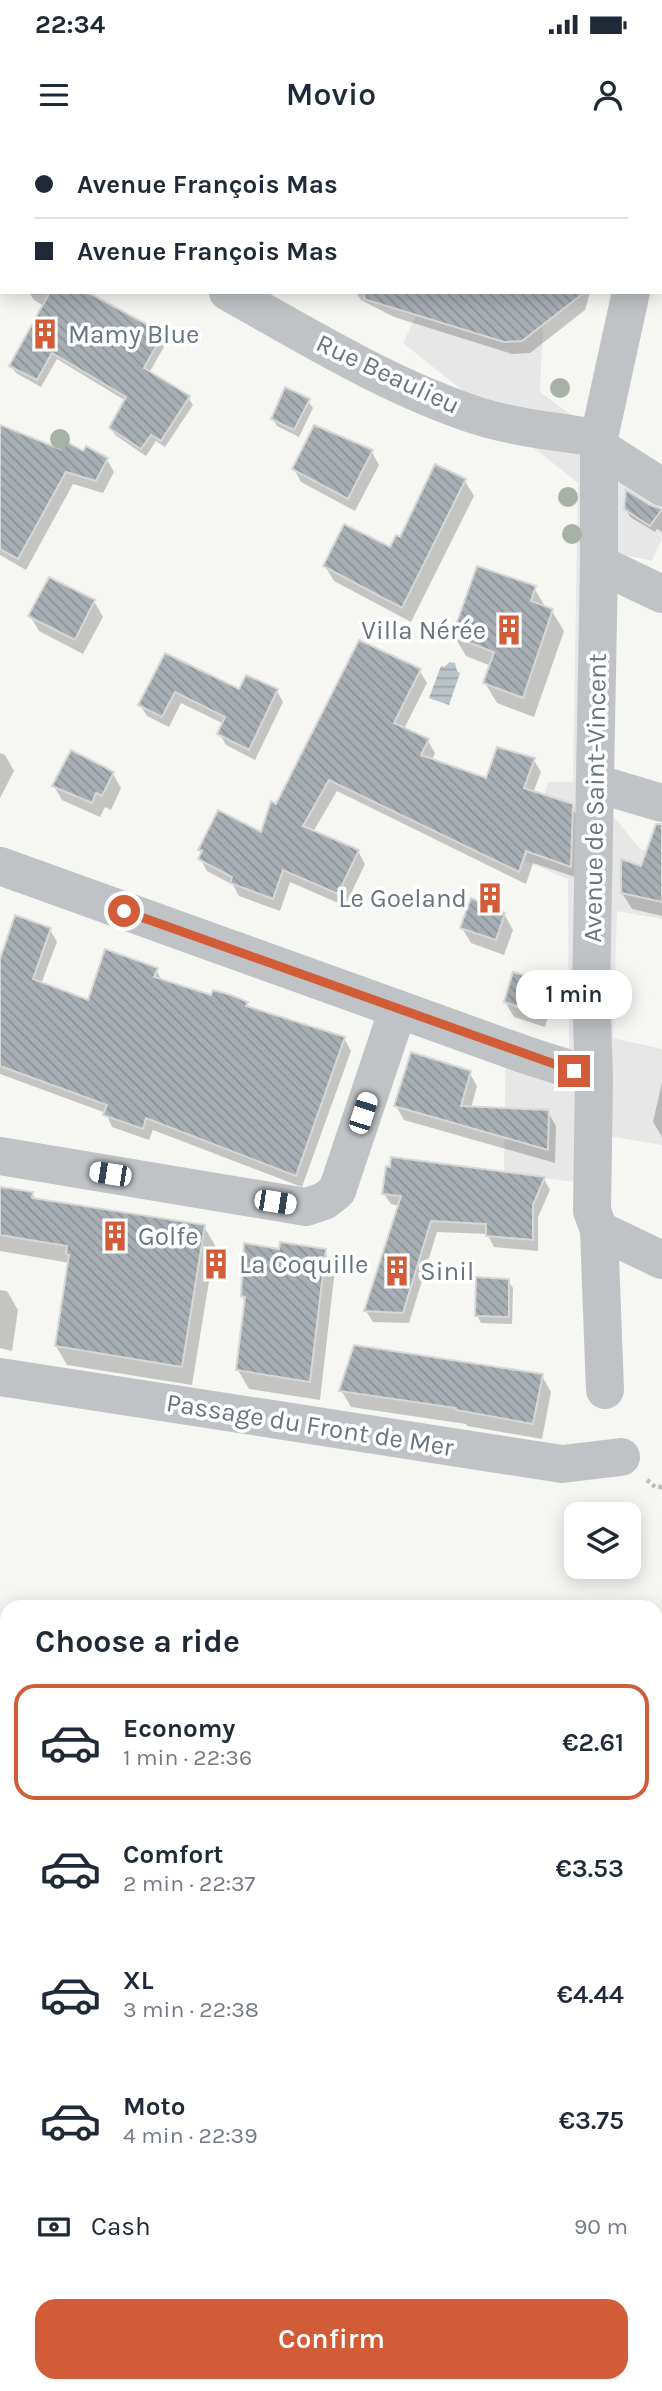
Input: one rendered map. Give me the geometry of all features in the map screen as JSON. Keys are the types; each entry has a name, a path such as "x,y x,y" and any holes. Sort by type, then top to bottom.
{"street":[{"name":"Rue Beaulieu","path":"232,294 388,380 479,416 599,443"},
{"name":"Avenue de Saint-Vincent","path":"605,1390 599,1230 592,1211 594,1077 591,994 599,443 631,294"},
{"path":"599,443 662,487"},
{"path":"599,564 662,594"},
{"path":"595,783 662,803"},
{"path":"0,866 594,1077"},
{"path":"0,1156 306,1207 324,1201 337,1191 398,1009"},
{"path":"599,1230 662,1260"},
{"name":"Passage du Front de Mer","path":"0,1377 562,1464 621,1457"}],"shaded area":[{"path":"427,294 544,304 540,392 662,482 662,538 652,561 616,553 607,808 639,848 662,860 662,919 617,911 613,1038 662,1049 662,1145 586,1132 584,1183 504,1173 506,1033 569,1048 568,879 525,861 548,782 573,782 578,483 403,343"},
{"path":"450,662 455,663 460,673 449,705 429,698 441,666 444,667"}],"building":[{"path":"49,294 91,294 148,325 147,328 162,336 144,368 190,396 161,441 151,435 141,449 109,428 126,397 52,353 37,380 9,366"},
{"path":"365,294 582,294 522,341 504,342 364,299"},
{"path":"285,387 310,399 294,430 271,419"},
{"path":"0,425 60,449 65,441 83,451 86,446 108,458 96,481 66,472 18,559 0,549"},
{"path":"314,425 373,450 348,499 292,469"},
{"path":"435,464 466,479 402,608 323,566 344,524 390,547 396,535 400,537"},
{"path":"626,490 662,509 650,526 624,509"},
{"name":"Villa Nérée","path":"477,566 536,586 531,601 553,609 523,698 483,683 494,652 452,636"},
{"path":"49,577 95,600 75,640 28,616"},
{"path":"359,640 421,669 394,723 429,739 421,755 486,778 497,747 535,758 524,788 573,804 571,867 526,851 519,872 329,780 303,826 359,850 338,894 283,870 273,899 230,883 232,877 198,859 202,851 198,850 218,810 261,832 271,801 276,804"},
{"path":"165,653 239,689 246,675 278,689 249,750 217,734 225,717 175,692 162,717 138,705"},
{"path":"71,750 114,772 102,796 96,793 92,803 52,786"},
{"path":"656,824 662,824 662,902 621,893 621,859 641,866"},
{"path":"471,898 505,913 496,940 460,928"},
{"path":"15,915 51,928 33,979 88,1000 105,949 158,968 154,977 211,995 213,990 231,995 248,1002 246,1006 345,1037 296,1176 146,1118 143,1129 103,1115 107,1105 0,1066 0,959"},
{"path":"513,972 546,982 536,1012 504,1002"},
{"path":"411,1052 471,1071 461,1106 549,1110 548,1150 394,1106"},
{"path":"391,1157 545,1177 533,1205 533,1240 486,1236 486,1224 431,1221 403,1313 364,1311 401,1196 382,1194 386,1166 390,1167"},
{"path":"0,1187 33,1192 32,1198 205,1225 182,1367 55,1346 69,1255 66,1254 67,1246 0,1235"},
{"path":"280,1242 326,1249 310,1382 236,1370 245,1297 241,1296 244,1243 279,1249"},
{"path":"476,1277 509,1279 509,1317 475,1316"},
{"path":"354,1345 543,1374 533,1424 456,1408 339,1391"}],"place":[{"name":"Mamy Blue","path":"45,334"},
{"name":"Villa Nérée","path":"509,630"},
{"name":"Le Goeland","path":"490,898"},
{"name":"Golfe","path":"115,1236"},
{"name":"La Coquille","path":"216,1264"},
{"name":"Sinil","path":"397,1271"}],"route":[{"path":"124,911 574,1071"}]}
